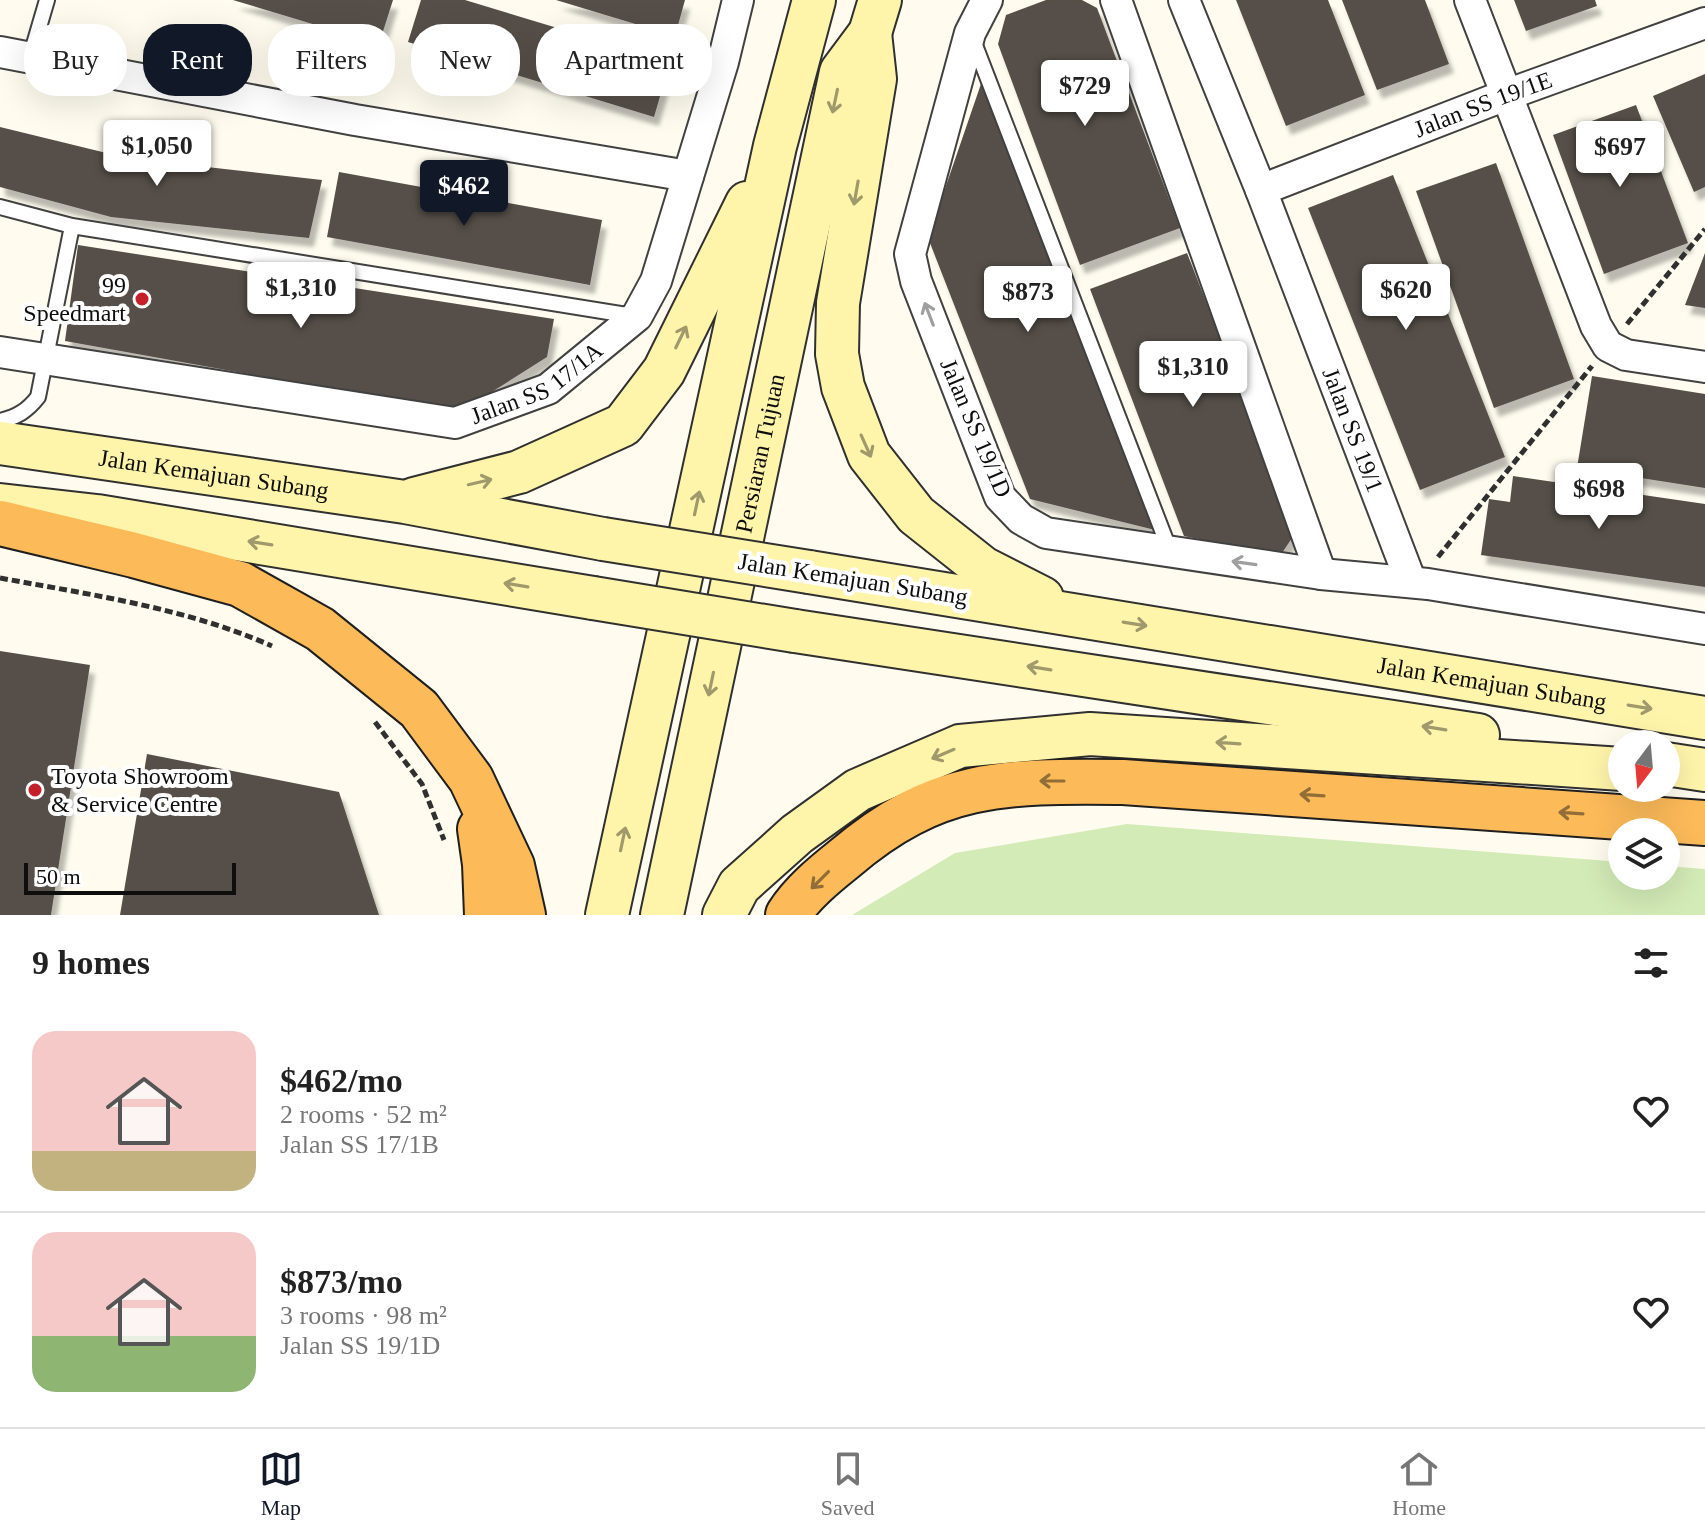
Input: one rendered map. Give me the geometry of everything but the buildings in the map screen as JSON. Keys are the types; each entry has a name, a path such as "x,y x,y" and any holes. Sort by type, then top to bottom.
{"highway":[{"path":"0,523 240,584 320,629 419,709 471,779 512,866 523,915"},
{"path":"471,779 485,864 487,915"},
{"path":"788,915 826,874 855,849 926,804 964,792 1030,781 1123,782 1705,823"}],"main road":[{"path":"607,915 775,146 814,0"},
{"path":"875,16 875,79 838,303 837,354 843,387 869,455 916,515 983,568 1082,616"},
{"name":"Persiaran Tujuan","path":"662,915 841,72 875,16"},
{"path":"405,502 519,472 623,425 664,371 775,146"},
{"name":"Jalan Kemajuan Subang","path":"0,443 405,502 603,539 1705,718"},
{"path":"0,505 97,516 795,631 1608,755"},
{"path":"724,915 739,886 797,834 858,790 960,746 1090,734 1608,768"},
{"path":"1680,767 1705,772"},
{"path":"1680,772 1705,772"}],"street":[{"name":"Jalan SS 17/1A","path":"0,352 455,423 548,389 637,316 656,281 738,0"},
{"name":"Jalan SS 19/1D","path":"987,0 970,33 910,254 921,295 1000,497 1021,519 1046,533 1321,574 1420,583"},
{"path":"1116,0 1321,574"},
{"name":"Jalan SS 19/1","path":"1184,0 1420,583"},
{"path":"1470,0 1596,326 1608,346 1626,355 1705,367"},
{"name":"Jalan SS 19/1E","path":"1261,190 1506,95 1705,23"},
{"path":"0,52 24,57"},
{"path":"127,77 355,120 688,176"},
{"path":"1420,583 1705,629"}],"lane":[{"path":"40,24 47,0"},
{"path":"970,33 1170,552"},
{"path":"0,207 72,226 637,316"},
{"path":"0,421 14,418 28,409 38,397 72,226"}],"path":[{"path":"1420,583 1705,229"},
{"path":"0,578 136,603 236,630 276,648"},
{"path":"373,719 422,784 448,850"}],"green space":[{"path":"1127,824 1608,861 1608,890 1680,890 1680,867 1705,869 1705,915 852,915 955,853"}],"place":[{"name":"99 Speedmart","path":"142,299"},
{"name":"Toyota Showroom & Service Centre","path":"35,790"}]}
